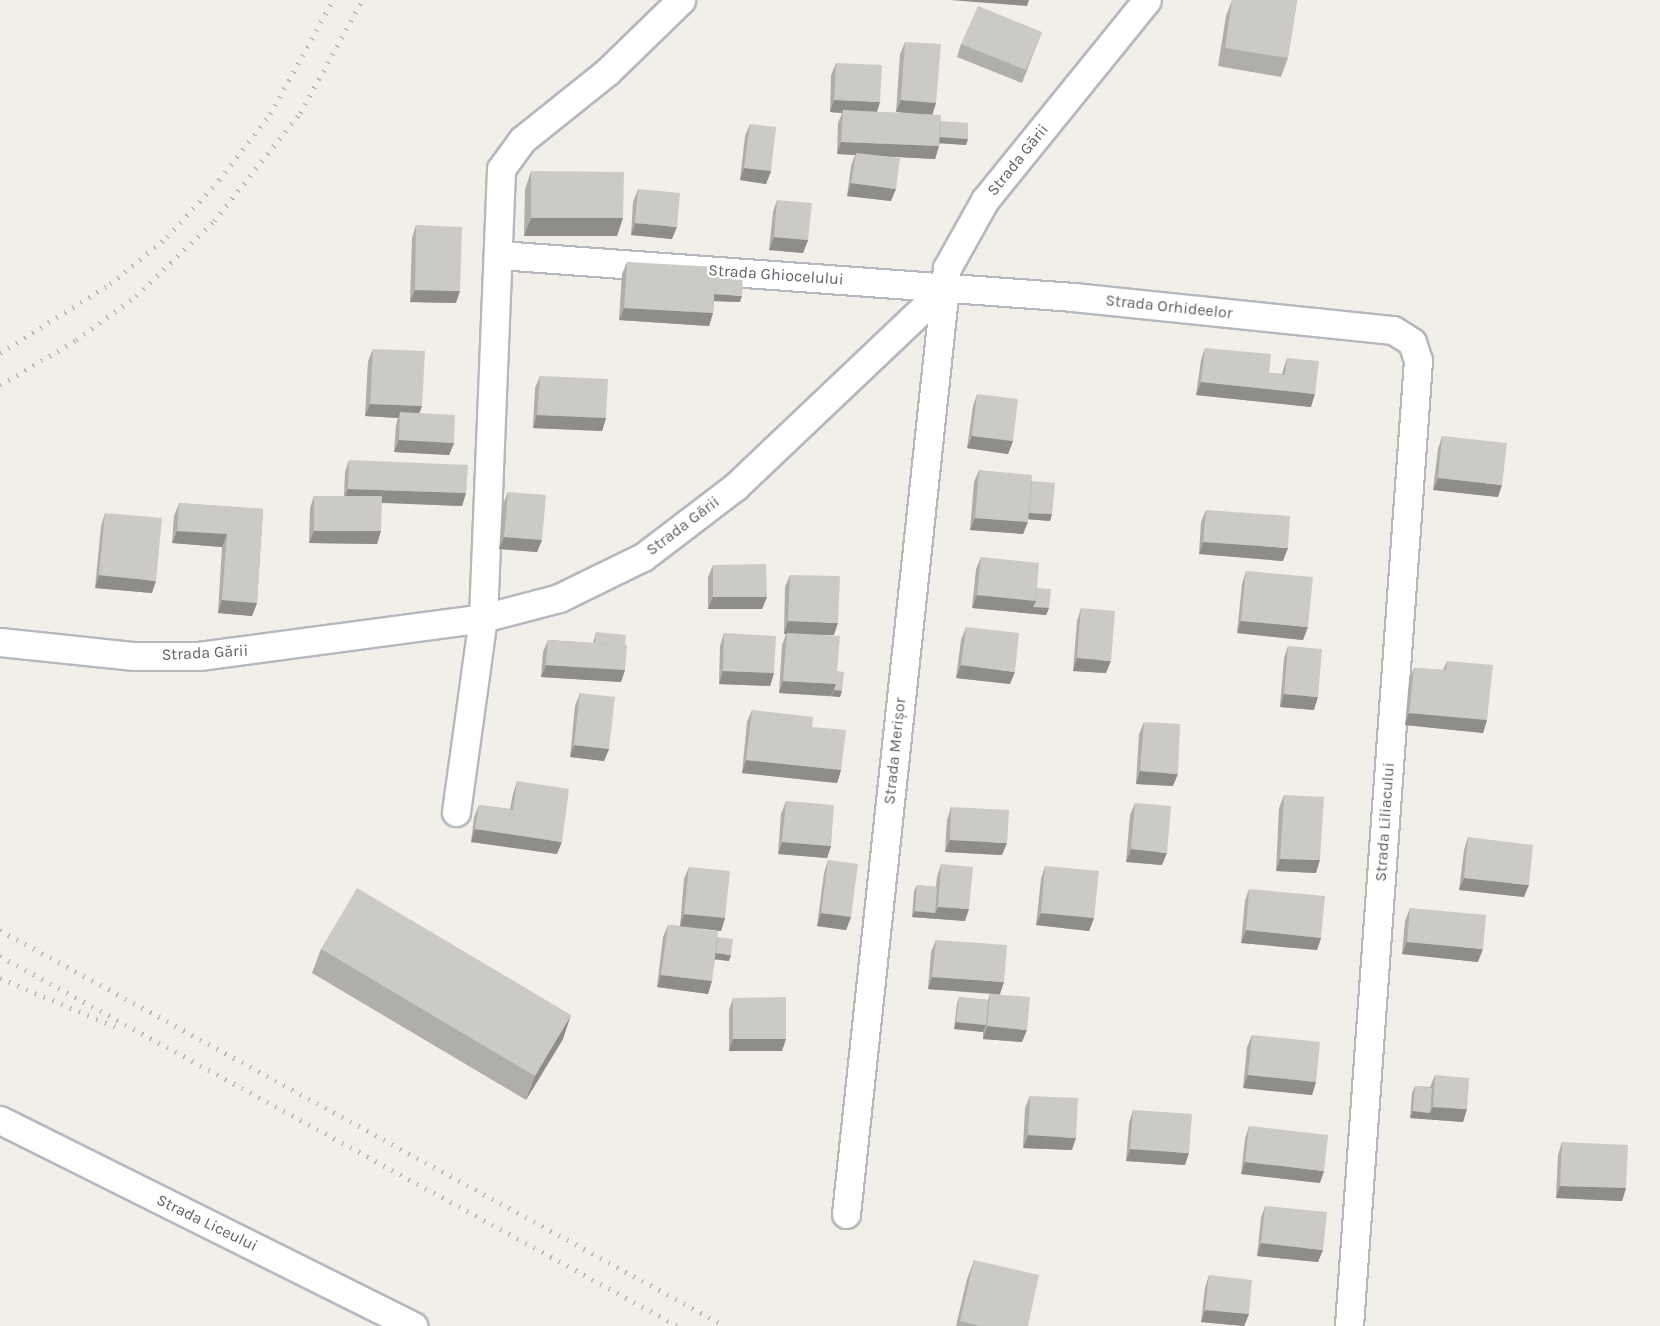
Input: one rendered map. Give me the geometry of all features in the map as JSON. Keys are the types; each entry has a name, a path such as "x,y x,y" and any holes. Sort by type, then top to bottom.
{"street":[{"path":"456,812 483,618 499,255 499,181 508,154 647,36 681,0"},
{"name":"Strada Gării","path":"0,642 134,656 199,656 483,618 559,598 602,580 692,522 735,487 945,288 946,268 956,246 985,201 1147,0"},
{"name":"Strada Ghiocelului","path":"499,255 945,288"},
{"name":"Strada Orhideelor","path":"945,288 1393,330"},
{"name":"Strada Merișor","path":"846,1214 945,288"},
{"name":"Strada Liliacului","path":"1349,1326 1418,360 1412,342 1393,330"},
{"name":"Strada Liceului","path":"0,1120 414,1326"}],"building":[{"path":"1232,0 1297,0 1288,58 1225,48"},
{"path":"978,6 1042,32 1026,70 961,44"},
{"path":"905,42 941,44 936,103 901,100"},
{"path":"836,63 882,65 880,102 834,100"},
{"path":"843,110 941,115 939,146 841,142"},
{"path":"941,121 968,123 968,139 940,137"},
{"path":"750,124 776,127 771,171 744,168"},
{"path":"856,153 900,158 896,189 851,183"},
{"path":"531,171 624,172 623,218 531,218"},
{"path":"638,189 680,193 677,227 635,223"},
{"path":"777,200 812,203 808,240 774,237"},
{"path":"416,225 462,227 460,291 415,290"},
{"path":"627,262 716,267 713,313 624,308"},
{"path":"715,274 743,275 742,296 714,294"},
{"path":"1205,348 1271,354 1269,373 1285,375 1287,358 1319,361 1315,394 1201,382"},
{"path":"373,349 425,351 422,406 370,404"},
{"path":"540,376 608,379 606,418 537,415"},
{"path":"977,394 1018,399 1013,441 972,436"},
{"path":"400,412 455,415 454,443 399,440"},
{"path":"1442,436 1507,443 1502,485 1438,478"},
{"path":"349,460 468,465 466,493 348,489"},
{"path":"979,470 1032,475 1028,522 975,518"},
{"path":"1032,481 1055,483 1052,514 1029,513"},
{"path":"508,492 546,495 542,540 504,537"},
{"path":"314,496 382,496 381,531 314,531"},
{"path":"179,503 263,509 257,603 222,600 227,534 177,531"},
{"path":"1206,510 1290,516 1288,548 1203,542"},
{"path":"105,513 162,518 156,581 99,575"},
{"path":"981,557 1039,563 1036,601 977,595"},
{"path":"766,564 767,597 713,597 713,565"},
{"path":"1246,571 1313,577 1308,627 1241,621"},
{"path":"790,575 840,576 838,623 788,621"},
{"path":"1037,588 1051,589 1049,608 1033,607"},
{"path":"1081,608 1115,611 1111,661 1077,658"},
{"path":"966,627 1019,633 1015,672 961,665"},
{"path":"596,632 626,635 625,645 595,643"},
{"path":"724,633 776,636 774,673 723,671"},
{"path":"787,633 840,636 836,684 783,681"},
{"path":"548,640 627,645 625,670 546,665"},
{"path":"1288,646 1322,649 1318,697 1284,694"},
{"path":"1447,661 1493,665 1487,720 1409,713 1414,668 1446,670"},
{"path":"837,671 844,672 842,691 834,690"},
{"path":"580,693 615,697 609,749 574,745"},
{"path":"752,710 813,717 812,727 846,730 841,770 746,760"},
{"path":"1144,722 1180,724 1178,774 1140,771"},
{"path":"517,781 569,789 562,842 475,829 479,805 513,810"},
{"path":"1284,795 1324,797 1320,860 1280,859"},
{"path":"786,801 834,805 831,846 782,842"},
{"path":"1135,803 1171,806 1167,853 1131,849"},
{"path":"951,807 1009,810 1007,843 950,840"},
{"path":"1468,837 1533,845 1529,885 1464,878"},
{"path":"828,860 858,864 851,917 821,913"},
{"path":"941,864 973,867 969,909 938,907"},
{"path":"1045,866 1099,871 1094,918 1041,913"},
{"path":"689,867 730,871 725,918 684,914"},
{"path":"917,885 937,887 935,913 915,911"},
{"path":"357,888 571,1015 535,1076 321,949"},
{"path":"1249,889 1325,896 1321,938 1246,930"},
{"path":"1410,908 1486,915 1483,949 1407,942"},
{"path":"668,925 718,931 712,981 661,975"},
{"path":"718,937 733,939 731,955 716,953"},
{"path":"936,940 1007,945 1004,982 932,977"},
{"path":"990,994 1030,997 1027,1030 987,1026"},
{"path":"786,997 786,1039 733,1039 733,998"},
{"path":"959,997 988,1000 986,1025 956,1022"},
{"path":"1252,1035 1320,1042 1316,1082 1248,1075"},
{"path":"1435,1075 1469,1078 1467,1109 1433,1107"},
{"path":"1415,1086 1432,1088 1430,1113 1413,1111"},
{"path":"1030,1096 1078,1098 1076,1138 1028,1135"},
{"path":"1133,1110 1192,1114 1189,1153 1130,1149"},
{"path":"1249,1126 1328,1135 1324,1171 1245,1162"},
{"path":"1562,1142 1628,1145 1626,1188 1560,1186"},
{"path":"1265,1206 1327,1212 1323,1250 1261,1243"},
{"path":"974,1260 1039,1275 1028,1326 980,1326 960,1321"},
{"path":"1209,1275 1252,1280 1249,1314 1205,1310"}],"railway":[{"path":"0,353 110,284 167,237 219,180 270,114 333,0"},
{"path":"0,385 76,340 136,296 214,221 300,113 362,0"},
{"path":"0,930 725,1326"},
{"path":"0,956 678,1326"},
{"path":"0,978 116,1027"}]}
